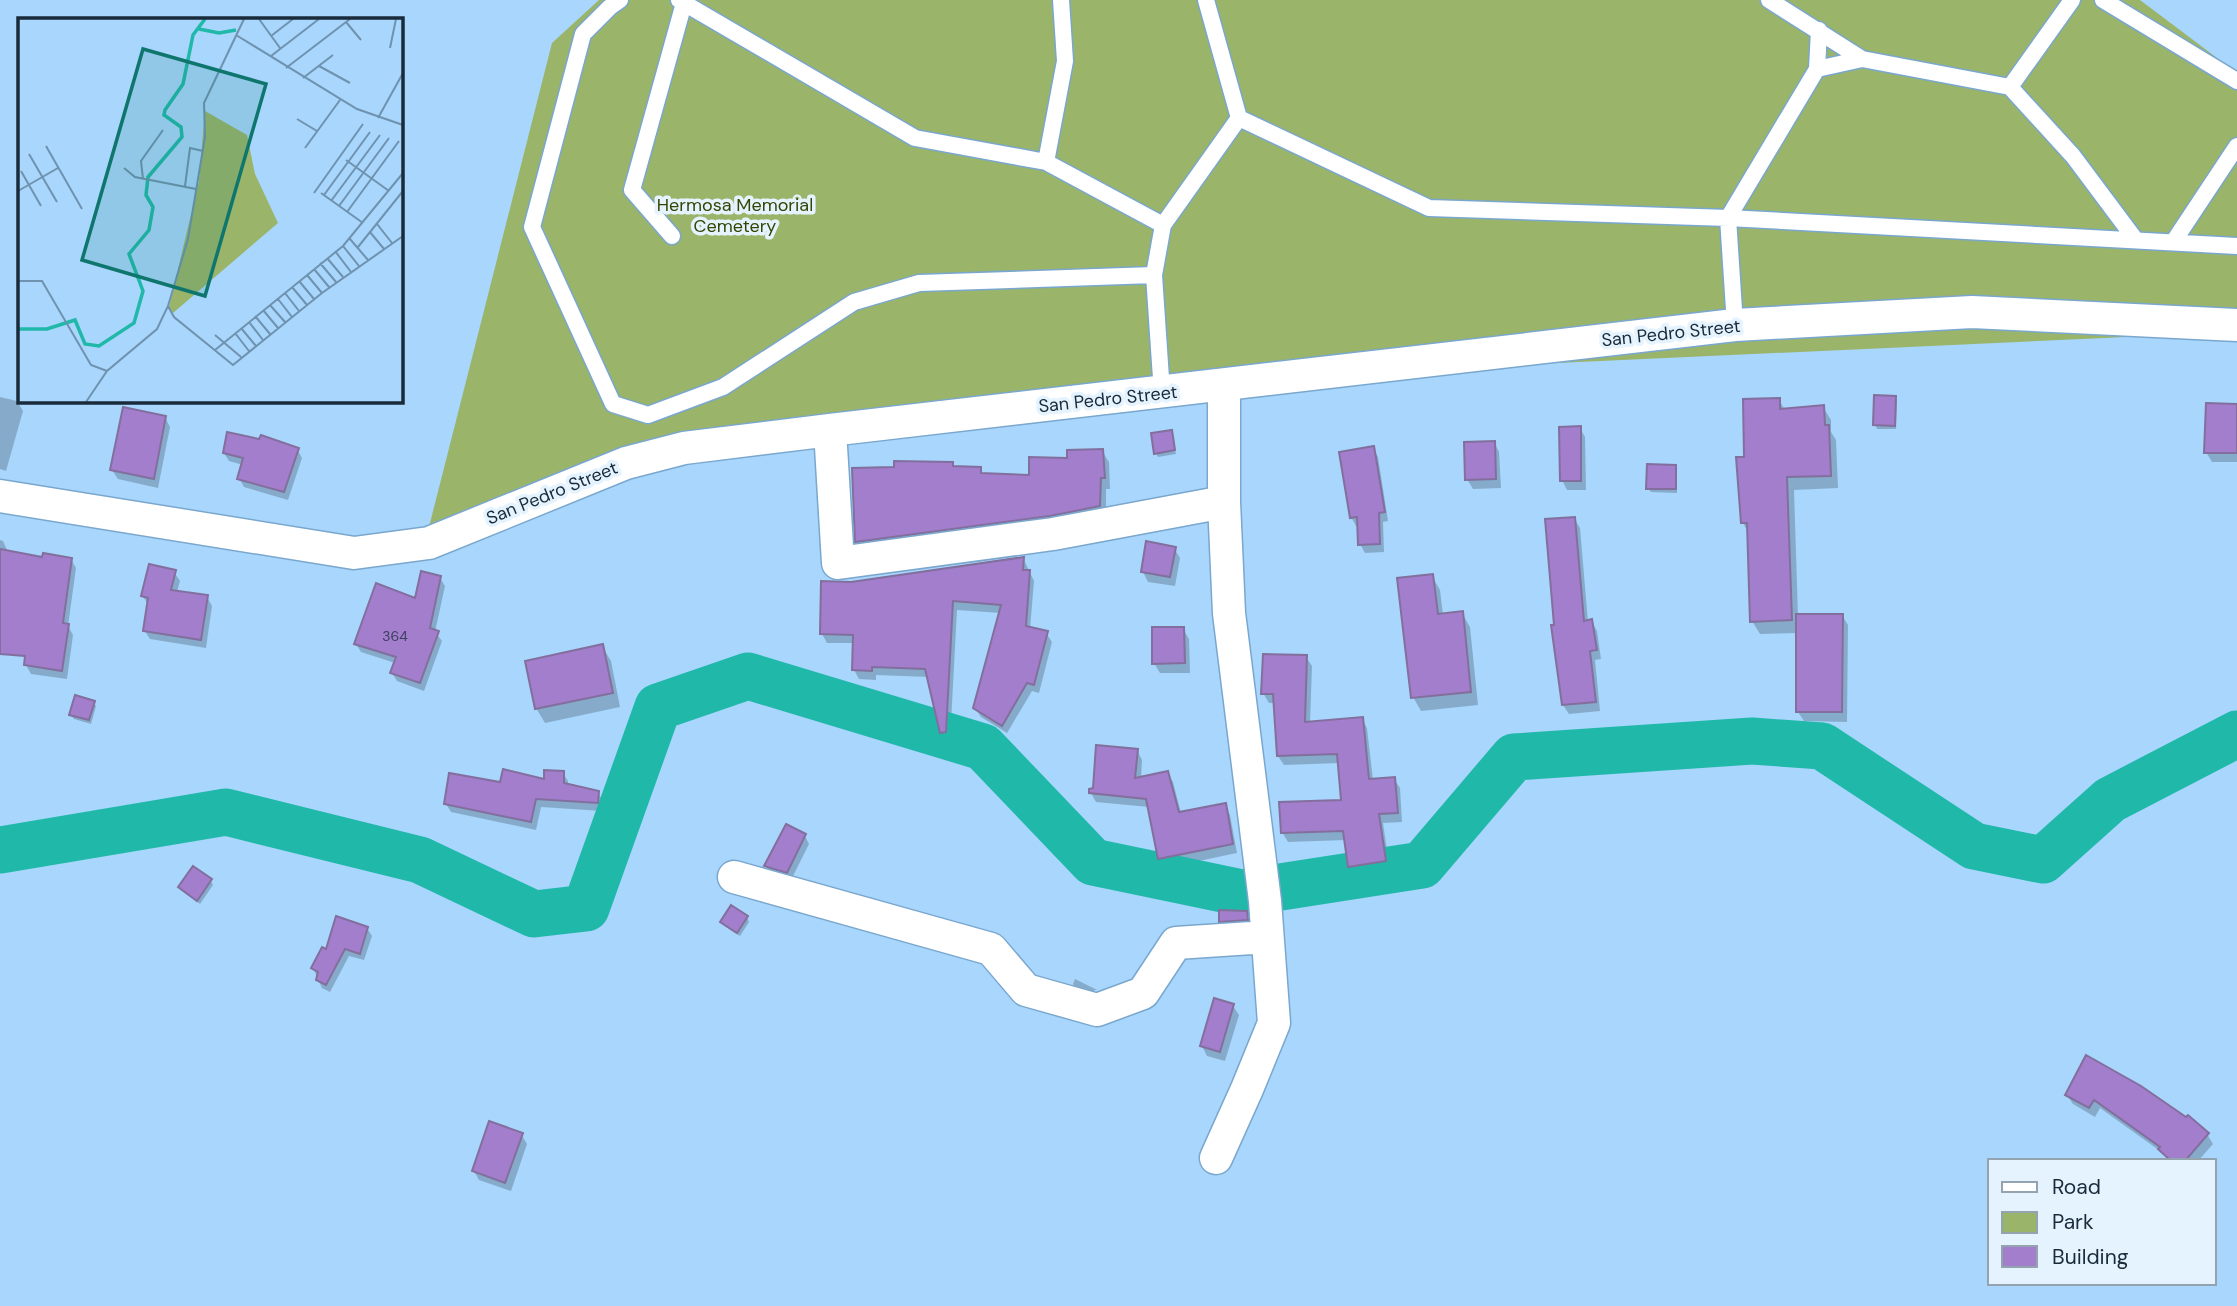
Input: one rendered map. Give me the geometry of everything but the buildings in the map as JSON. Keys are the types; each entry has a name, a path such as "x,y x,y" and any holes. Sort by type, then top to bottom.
{"street":[{"name":"San Pedro Street","path":"0,496 354,553 429,543 626,463 673,451 830,430 1735,325 1972,313 2237,324"},
{"path":"1216,1158 1273,1023 1265,901 1229,613 1224,502 1224,386"},
{"path":"830,430 838,563 1053,534 1224,502"},
{"path":"734,877 991,949 1026,990 1097,1010 1143,993 1176,943 1267,937"}],"lane":[{"path":"620,0 583,34 533,227 613,404 648,415 723,387 854,302 919,283 1154,275"},
{"path":"1046,162 1065,61 1060,0"},
{"path":"1206,0 1239,118 1429,208 1728,218 2237,246"},
{"path":"1769,0 1863,60"},
{"path":"2010,87 2072,0"},
{"path":"2103,0 2237,81"},
{"path":"672,236 632,190 681,2 915,138 1046,162 1163,225"},
{"path":"1735,325 1728,218 1817,69 1819,30"},
{"path":"1817,69 1863,60 2010,87 2073,156 2135,239"},
{"path":"1162,393 1154,275 1163,225 1239,118"},
{"path":"2174,242 2237,146"}],"green space":[{"name":"Hermosa Memorial Cemetery","path":"599,0 2140,0 2237,73 2237,332 1251,377 674,440 429,527 552,43"}],"waterway":[{"path":"0,850 226,812 420,860 534,914 586,908 658,707 748,676 983,747 1093,862 1242,893 1422,865 1514,757 1752,741 1822,746 1974,846 2043,860 2110,800 2237,734"}]}
